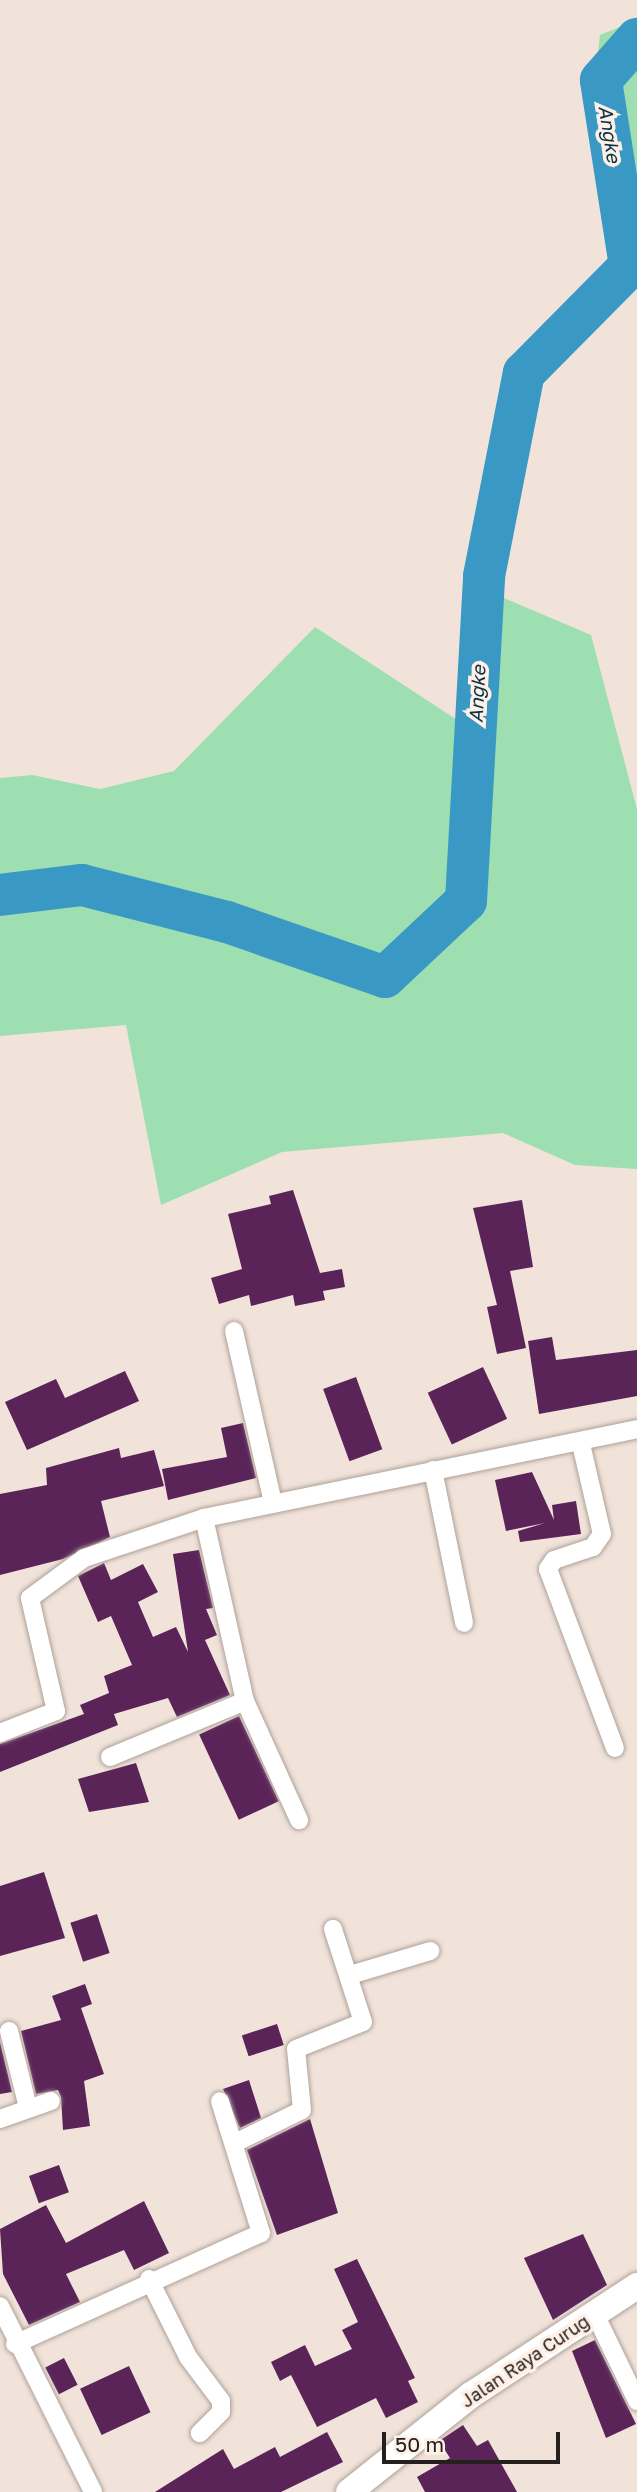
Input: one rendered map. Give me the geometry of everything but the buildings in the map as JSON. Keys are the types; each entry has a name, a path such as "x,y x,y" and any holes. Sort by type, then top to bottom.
{"main road":[{"name":"Jalan Raya Curug","path":"349,2492 471,2396 637,2286"}],"street":[{"path":"234,1331 273,1503"},
{"path":"0,1733 56,1711 29,1604 33,1591 102,1550 204,1518 433,1470 581,1444 637,1429"},
{"path":"581,1444 602,1534 598,1543 554,1560 548,1569 615,1748"},
{"path":"433,1470 464,1623"},
{"path":"204,1518 245,1701 299,1819"},
{"path":"110,1757 245,1701"},
{"path":"237,2142 302,2110 296,2049 363,2022 333,1929"},
{"path":"350,1975 430,1951"},
{"path":"9,2031 28,2108"},
{"path":"0,2119 51,2101"},
{"path":"15,2344 149,2278 261,2233 237,2142 220,2101"},
{"path":"149,2278 188,2357 221,2400 221,2412 200,2433"},
{"path":"0,2306 15,2344 93,2492"},
{"path":"595,2314 637,2401"}],"green space":[{"path":"637,20 637,209 591,112 600,35"},
{"path":"483,589 591,635 637,809 637,1169 575,1165 503,1133 282,1152 161,1205 126,1025 0,1036 0,778 32,775 100,789 174,771 315,627 471,729"}],"waterway":[{"name":"Angke","path":"0,895 82,885 227,922 385,977 466,901 484,576 524,373 630,266 601,80 637,39"}]}
